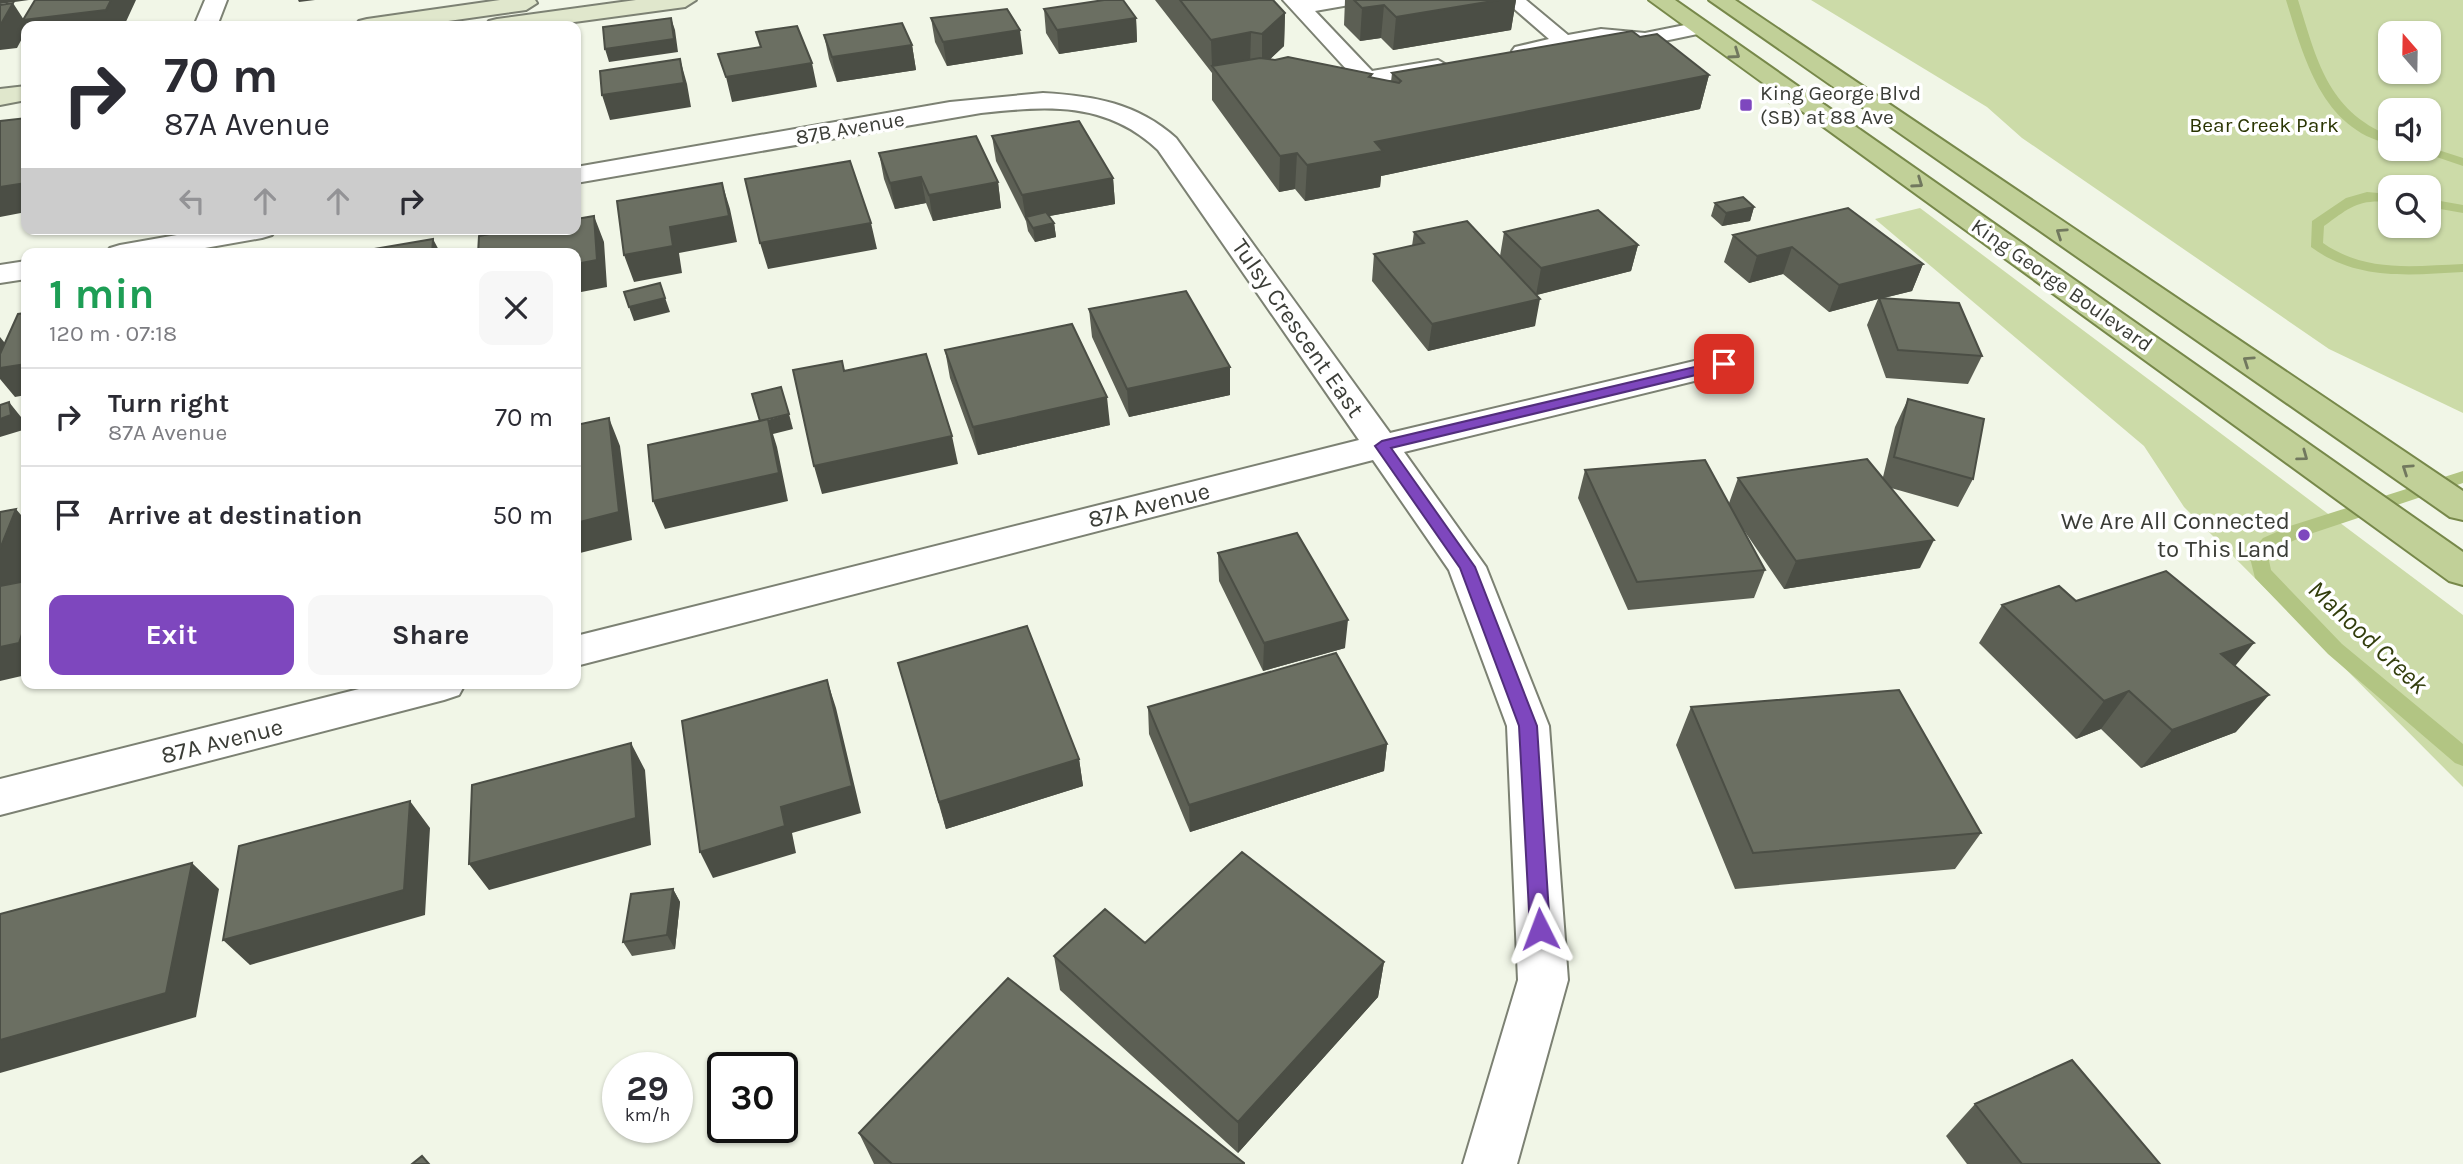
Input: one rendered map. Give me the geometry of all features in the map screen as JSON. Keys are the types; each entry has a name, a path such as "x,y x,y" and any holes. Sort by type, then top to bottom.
{"main road":[{"path":"402,21 545,0"},
{"path":"534,21 685,0"},
{"name":"King George Boulevard","path":"1720,0 2463,508"},
{"name":"King George Boulevard","path":"1654,11 1700,28 2463,571"},
{"path":"0,79 21,76"},
{"path":"0,97 21,94"}],"street":[{"path":"208,21 216,0"},
{"name":"87B Avenue","path":"581,174 985,104 1057,102 1125,113"},
{"name":"Tulsy Crescent East","path":"1125,113 1147,124 1167,144 1468,567 1528,726 1543,980 1490,1164"},
{"path":"128,245 212,235"},
{"path":"0,274 21,271"},
{"name":"87A Avenue","path":"581,650 1382,446 1724,364"},
{"name":"87A Avenue","path":"0,797 424,689"}],"lane":[{"path":"1297,4 1348,0"},
{"path":"1514,0 1565,43"},
{"path":"1297,4 1367,78 1458,62"},
{"path":"1601,35 1621,20 1654,11"},
{"path":"1497,55 1601,35 1645,39 1700,28"}],"green space":[{"name":"Bear Creek Park","path":"1811,0 2463,0 2463,413 2329,349 2022,138 1987,107"},
{"path":"1920,208 2463,615 2463,787 2184,507 2144,446 1875,219"}],"building":[{"path":"35,0 111,0 106,10 23,20"},
{"path":"1104,0 1123,0 1136,18 1057,30 1044,9"},
{"path":"1180,0 1273,0 1285,13 1262,34 1251,32 1211,40"},
{"path":"1354,0 1499,0 1396,17 1384,5 1362,8"},
{"path":"13,3 1,24 0,24 0,5"},
{"path":"1007,9 1020,30 943,42 931,18"},
{"path":"671,18 674,39 605,49 603,27"},
{"path":"902,23 912,45 832,57 824,35"},
{"path":"797,26 812,63 726,77 718,54 761,47 756,32"},
{"path":"1632,31 1640,37 1657,34 1709,75 1375,142 1383,151 1307,165 1297,153 1280,156 1212,66 1260,58 1275,60 1288,57 1372,74 1369,77 1399,83 1401,81 1392,73"},
{"path":"680,59 684,83 602,95 600,71"},
{"path":"21,119 21,184 0,187 0,121"},
{"path":"1079,121 1113,178 1022,195 992,136"},
{"path":"976,136 998,182 929,195 921,177 890,183 879,153"},
{"path":"850,161 871,223 760,243 745,179"},
{"path":"722,183 729,216 670,227 673,246 624,255 617,201"},
{"path":"1743,197 1754,207 1726,213 1715,203"},
{"path":"1848,208 1923,264 1839,285 1792,247 1757,256 1733,235"},
{"path":"1598,210 1638,245 1541,268 1504,232"},
{"path":"1046,212 1054,223 1033,228 1026,217"},
{"path":"594,216 597,260 581,263 581,248 478,248 479,236 484,235 581,235 581,218"},
{"path":"1467,221 1540,299 1432,324 1374,254 1424,243 1414,232"},
{"path":"433,239 432,248 380,248"},
{"path":"660,283 665,298 629,307 624,292"},
{"path":"1186,291 1230,367 1127,389 1089,309"},
{"path":"1879,298 1959,303 1982,356 1898,350"},
{"path":"18,314 21,314 21,365 0,368 0,354"},
{"path":"1072,324 1107,397 973,427 945,350"},
{"path":"926,354 952,436 814,466 793,370 842,361 844,371"},
{"path":"781,387 789,414 760,421 752,394"},
{"path":"1908,399 1984,419 1973,479 1894,457"},
{"path":"9,402 11,415 0,419 0,405"},
{"path":"609,418 619,512 581,522 581,424"},
{"path":"768,419 779,473 653,501 648,445"},
{"path":"1867,459 1934,540 1796,561 1738,478"},
{"path":"1705,460 1765,570 1637,582 1585,470"},
{"path":"16,509 0,549 0,512"},
{"path":"1297,533 1348,620 1264,643 1218,553"},
{"path":"2166,571 2254,643 2221,654 2269,695 2172,730 2129,691 2104,701 2002,605 2059,586 2076,601"},
{"path":"21,582 21,637 19,643 0,647 0,586"},
{"path":"1027,626 1079,759 939,802 898,663"},
{"path":"1336,653 1387,744 1189,805 1148,707"},
{"path":"827,680 852,786 781,807 785,826 700,852 682,721"},
{"path":"1899,690 1981,833 1753,853 1691,707"},
{"path":"631,743 636,818 469,864 472,785"},
{"path":"410,801 404,890 223,940 239,846"},
{"path":"1242,852 1384,962 1238,1122 1054,956 1105,909 1145,943"},
{"path":"192,863 166,993 0,1040 0,914"},
{"path":"673,889 667,935 623,942 631,894"},
{"path":"1008,978 1244,1164 892,1164 859,1133"},
{"path":"2072,1060 2160,1164 2022,1164 1975,1104"},
{"path":"422,1156 429,1164 412,1164"}],"waterway":[{"path":"2292,0 2314,66 2334,103 2348,118 2378,135"},
{"path":"2441,155 2463,162"},
{"name":"Mahood Creek","path":"2378,197 2351,201 2317,224 2316,244 2332,256 2367,268 2386,271 2463,268"},
{"name":"Mahood Creek","path":"2441,205 2463,209"},
{"name":"Mahood Creek","path":"2463,477 2297,531 2270,543 2258,554 2262,573 2335,649 2463,757"}],"place":[{"name":"King George Blvd (SB) at 88 Ave","path":"1746,105"},
{"name":"We Are All Connected to This Land","path":"2304,535"}],"route":[{"path":"1540,929 1528,726 1468,567 1382,446 1724,364"}]}
